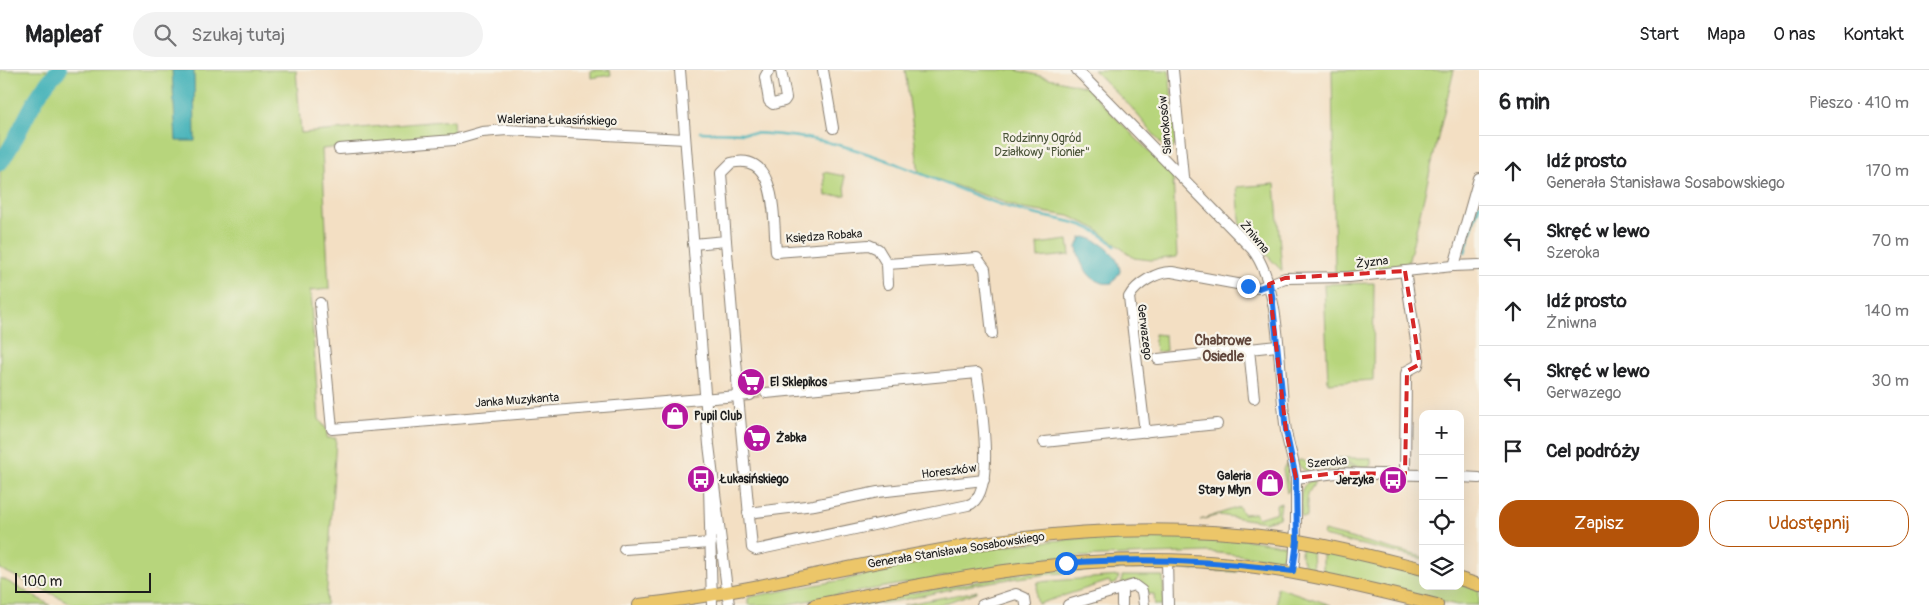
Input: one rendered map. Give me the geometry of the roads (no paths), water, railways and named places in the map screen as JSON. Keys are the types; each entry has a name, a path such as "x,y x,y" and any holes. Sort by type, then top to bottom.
{"main road":[{"name":"Generała Stanisława Sosabowskiego","path":"639,605 711,599 728,590 975,545 1063,534 1194,532 1297,541 1354,552 1419,568"},
{"path":"815,605 1039,565 1113,560 1167,560 1222,563 1293,571 1437,605"},
{"path":"1464,580 1479,585"}],"street":[{"path":"680,70 709,445 729,605"},
{"path":"769,70 765,81 769,101 773,104 784,102 786,98 781,70"},
{"path":"824,70 833,128"},
{"name":"Żniwna","path":"1078,70 1252,249 1261,262 1270,284 1286,431 1296,478"},
{"name":"Sianokosów","path":"1172,70 1182,177"},
{"name":"Waleriana Łukasińskiego","path":"339,149 454,140 482,132 507,130 685,139"},
{"name":"Księdza Robaka","path":"726,241 722,174 730,163 745,162 760,169 768,180 776,252 869,245 878,249 887,264"},
{"path":"1454,266 1479,178"},
{"path":"694,244 726,241 752,548 756,550 968,505 979,497 984,480"},
{"path":"888,284 887,264 977,258 986,269 992,334"},
{"name":"Żyzna","path":"1270,284 1285,278 1330,278 1479,265"},
{"path":"1405,271 1419,360 1418,365 1406,374 1405,474"},
{"name":"Gerwazego","path":"1146,432 1129,302 1131,293 1160,272 1255,288 1270,284"},
{"name":"Janka Muzykanta","path":"320,303 332,429 705,398"},
{"path":"1158,359 1277,346"},
{"path":"1249,349 1254,398"},
{"name":"Horeszków","path":"748,513 814,505 878,492 984,480 985,457 977,374 766,393"},
{"path":"705,398 750,395"},
{"path":"1044,442 1217,424"},
{"path":"709,445 711,599"},
{"name":"Szeroka","path":"1293,571 1297,541 1296,478 1336,473 1419,475"},
{"path":"1464,477 1479,478"},
{"path":"952,512 971,509 981,504 986,493 984,480"},
{"path":"751,542 756,545 789,538"},
{"path":"624,549 711,543"},
{"path":"1167,560 1168,605"},
{"path":"1068,605 1132,586 1139,588 1143,593 1144,605"},
{"path":"1122,589 1122,605"},
{"path":"982,605 1016,594 1024,601"}],"water":[{"path":"172,70 194,70 195,141 176,141"},
{"path":"1085,237 1103,245 1117,260 1120,272 1112,283 1098,282 1088,273 1080,261 1077,247 1081,238"}],"waterway":[{"path":"0,163 15,140 41,91 59,70"},
{"path":"700,132 787,135 839,145 884,159 995,203 1032,214 1069,221 1092,229 1115,246"},
{"path":"1465,252 1479,204"}],"tunnel":[{"path":"750,395 766,393"}],"place":[{"name":"El Sklepikos","path":"751,382"},
{"name":"Pupil Club","path":"675,416"},
{"name":"Żabka","path":"757,438"},
{"name":"Łukasińskiego","path":"701,479"},
{"name":"Jerzyka","path":"1393,480"},
{"name":"Galeria Stary Młyn","path":"1270,483"}],"district":[{"name":"Chabrowe Osiedle","path":"1223,348"}],"park label":[{"name":"Rodzinny Ogród Działkowy \"Pionier\"","path":"1042,145"}]}
